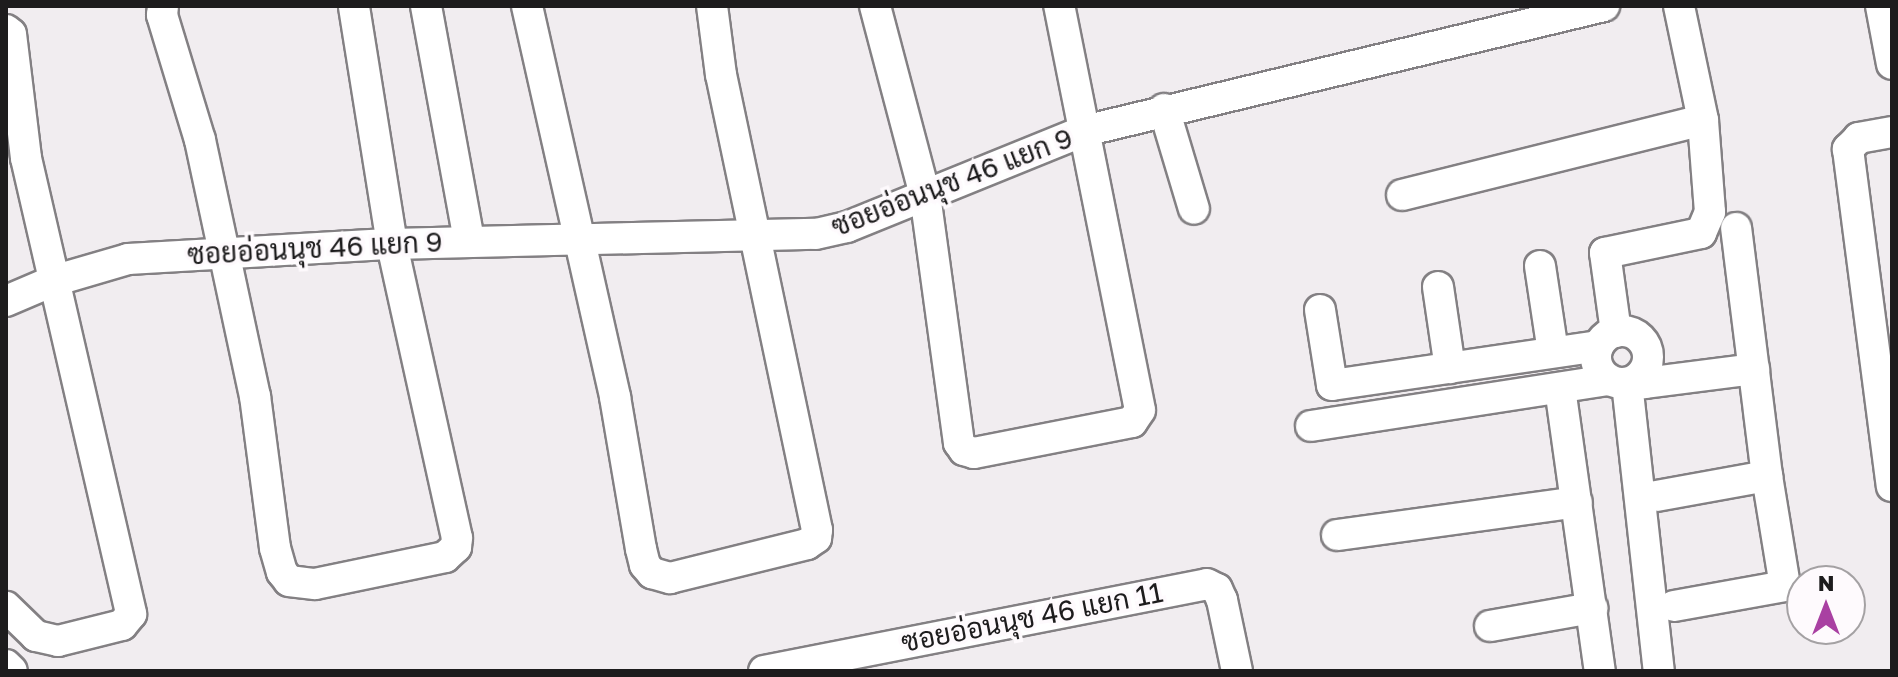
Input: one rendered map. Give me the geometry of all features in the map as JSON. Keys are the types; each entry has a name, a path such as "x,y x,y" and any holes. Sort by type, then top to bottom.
{"street":[{"path":"163,6 162,15 200,140 255,396 275,548 282,572 289,581 315,584 445,557 456,547 457,538 392,244 354,6"},
{"path":"426,6 469,241"},
{"path":"527,6 615,397 645,565 659,577 670,578 807,544 816,538 817,521 721,75 712,6"},
{"path":"875,6 925,195 959,443 964,450 974,453 1132,422 1140,410 1059,6"},
{"name":"ซอยอ่อนนุช 46 แยก 9","path":"6,301 53,281 128,259 223,251 469,241 757,238 816,234 847,227 1084,131 1565,10 1604,6"},
{"path":"1624,381 1597,367 1607,339 1605,253 1701,233 1710,212 1703,120 1679,6"},
{"path":"1881,6 1891,57"},
{"path":"6,30 11,34 26,158 131,614 122,625 58,641 36,636 6,607"},
{"path":"1164,109 1194,209"},
{"path":"1402,195 1703,120"},
{"path":"1892,132 1859,138 1848,149 1892,486"},
{"path":"1674,606 1785,586 1767,476 1736,228"},
{"path":"1540,266 1553,352"},
{"path":"1438,287 1450,368"},
{"path":"1320,310 1332,385 1553,352 1635,334 1647,346 1649,362 1624,381"},
{"path":"1311,426 1560,388 1624,381 1645,383 1754,369"},
{"path":"1624,381 1659,671"},
{"path":"1560,388 1600,671"},
{"path":"1656,496 1767,476"},
{"path":"1337,535 1577,502"},
{"name":"ซอยอ่อนนุช 46 แยก 11","path":"764,671 1207,584 1217,589 1222,600 1237,671"},
{"path":"1490,626 1592,608"},
{"path":"6,665 12,671"}]}
